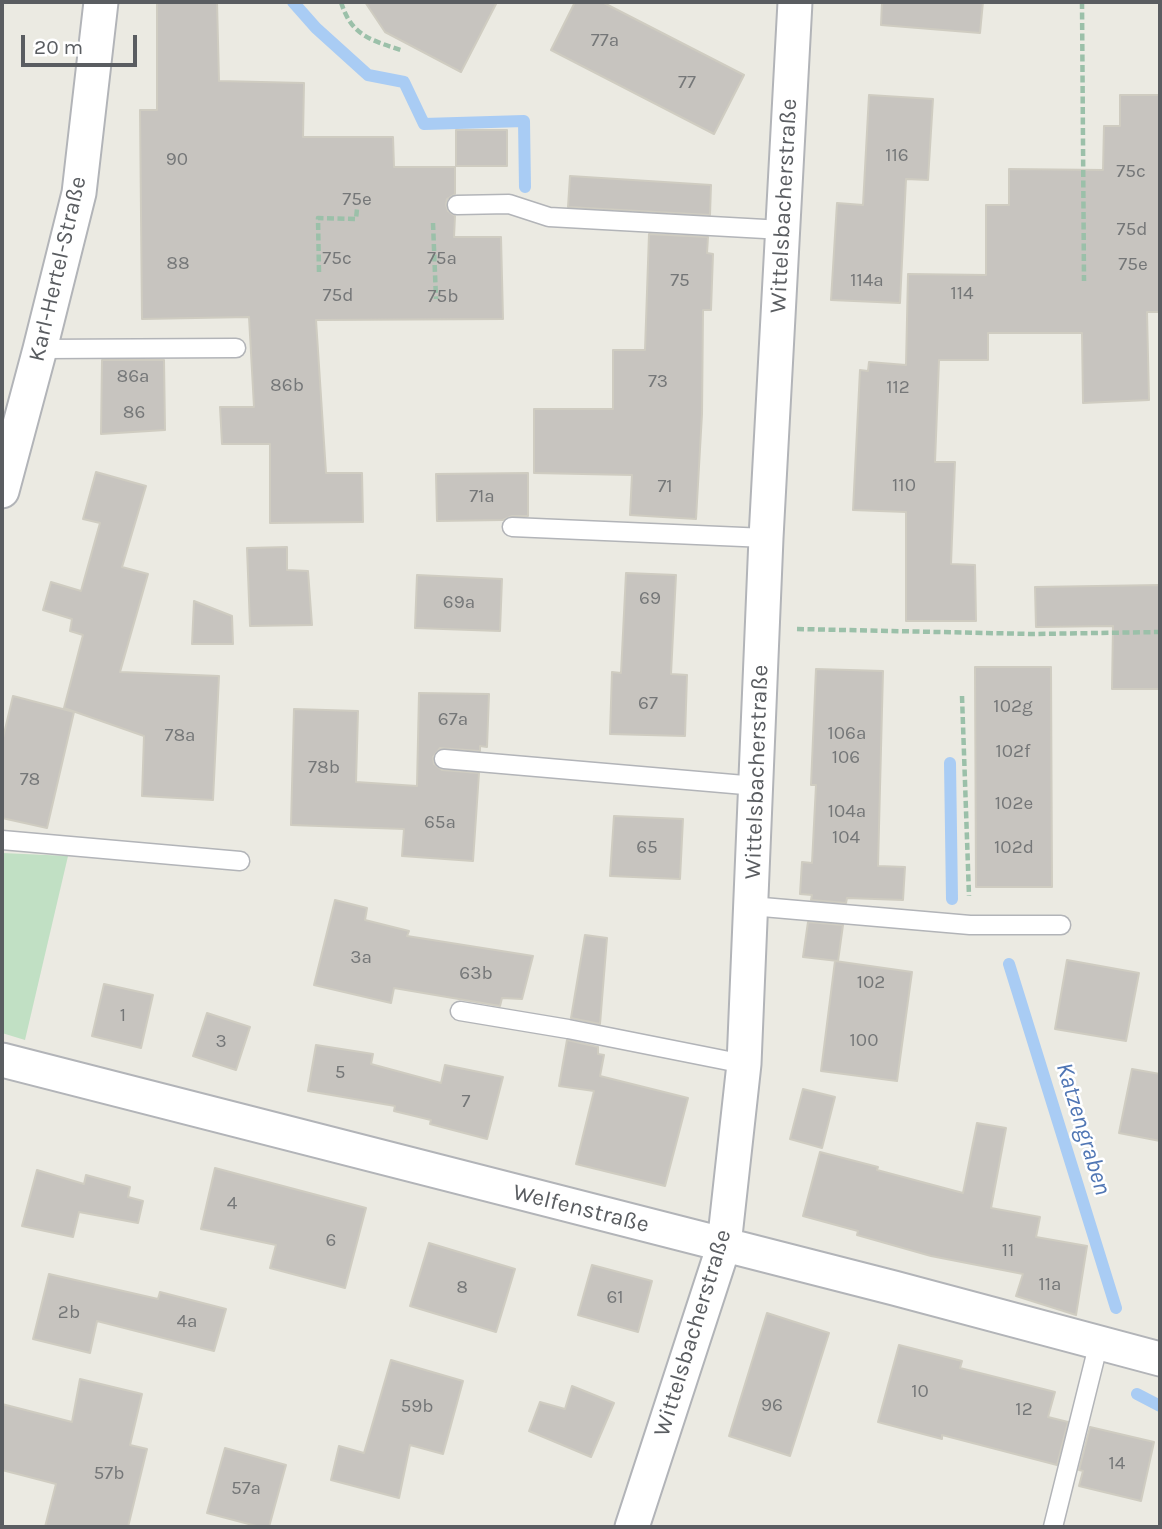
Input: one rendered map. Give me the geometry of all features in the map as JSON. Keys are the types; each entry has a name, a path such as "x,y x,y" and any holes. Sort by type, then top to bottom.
{"street":[{"name":"Karl-Hertel-Straße","path":"2,491 79,193 101,2"},
{"name":"Wittelsbacherstraße","path":"632,1527 724,1245 744,1064 766,538 795,2"},
{"name":"Welfenstraße","path":"2,1060 1160,1359"}],"lane":[{"path":"457,205 509,204 549,218 783,230"},
{"path":"40,349 236,348"},
{"path":"512,527 766,538"},
{"path":"444,759 757,786"},
{"path":"2,840 240,861"},
{"path":"751,906 970,925 1061,925"},
{"path":"460,1011 568,1029 744,1064"},
{"path":"1053,1527 1099,1342"}],"path":[{"path":"341,2 347,21 372,41 401,50"},
{"path":"1082,2 1084,281"},
{"path":"319,272 318,218 356,219 357,209"},
{"path":"433,221 436,299"},
{"path":"763,628 1032,634 1160,632"},
{"path":"962,696 970,925"}],"green space":[{"path":"2,853 68,856 25,1040 2,1033"}],"building":[{"path":"157,2 217,2 219,81 304,83 303,137 393,137 394,167 455,167 455,194 447,199 446,205 448,211 455,216 454,237 501,237 503,319 316,320 326,473 362,473 363,522 270,523 270,444 222,444 220,407 254,407 249,317 142,319 140,110 157,110"},
{"path":"365,2 497,2 461,72 385,32"},
{"path":"575,2 602,2 744,75 714,134 551,50"},
{"path":"882,2 983,2 980,33 881,25"},
{"path":"869,95 933,99 928,180 906,179 900,303 831,300 837,203 863,205"},
{"path":"1120,95 1160,95 1160,312 1147,312 1149,400 1083,403 1082,333 988,333 988,360 939,360 935,462 955,462 951,564 975,565 976,621 906,621 906,512 853,510 860,370 868,371 869,362 906,365 908,274 986,275 986,205 1009,205 1009,169 1103,170 1104,126 1120,126"},
{"path":"456,130 507,130 507,166 456,166"},
{"path":"570,176 711,185 710,215 568,207"},
{"path":"649,234 708,237 707,253 713,254 711,310 703,310 702,414 696,519 630,515 632,475 534,473 534,409 613,409 613,350 645,350"},
{"path":"102,360 164,360 165,430 101,434"},
{"path":"96,472 146,486 122,567 148,574 120,672 219,676 213,800 142,796 144,736 64,708 83,635 70,631 72,619 43,610 51,582 81,591 100,523 83,519"},
{"path":"528,473 528,516 512,516 503,520 437,521 436,474"},
{"path":"287,547 287,570 308,571 312,625 250,626 247,548"},
{"path":"626,573 676,575 671,674 687,675 685,736 610,734 612,672 621,673"},
{"path":"417,575 502,579 500,631 415,628"},
{"path":"1160,585 1160,689 1112,689 1113,626 1036,627 1035,587"},
{"path":"194,601 232,616 233,644 192,644"},
{"path":"975,667 1051,667 1052,887 976,887"},
{"path":"816,669 883,671 878,866 905,867 903,900 847,898 846,903 811,900 812,895 800,894 802,862 812,863 816,785 811,785"},
{"path":"419,693 489,694 487,747 480,746 480,751 440,748 433,757 434,764 442,770 479,773 473,861 402,856 404,829 291,825 294,709 358,711 356,782 417,786"},
{"path":"13,696 74,712 47,828 2,818 2,742"},
{"path":"614,816 683,819 680,879 610,876"},
{"path":"335,900 367,908 365,920 409,931 407,936 533,956 522,999 502,998 500,1006 394,988 391,1003 314,985"},
{"path":"808,922 843,925 838,961 803,957"},
{"path":"585,935 607,938 600,1024 571,1018"},
{"path":"1067,960 1139,973 1126,1041 1055,1029"},
{"path":"835,961 912,972 897,1081 821,1071"},
{"path":"104,984 153,995 141,1048 92,1036"},
{"path":"207,1013 250,1027 236,1070 193,1056"},
{"path":"567,1040 598,1047 598,1054 604,1055 600,1076 688,1098 665,1186 576,1164 594,1091 559,1086"},
{"path":"316,1045 373,1054 371,1064 441,1083 445,1065 503,1077 487,1139 430,1124 431,1120 394,1111 395,1106 308,1091"},
{"path":"1132,1069 1160,1074 1160,1141 1119,1133"},
{"path":"803,1089 835,1097 822,1148 790,1139"},
{"path":"977,1123 1006,1128 991,1208 1040,1217 1036,1237 1087,1246 1076,1315 1016,1296 1023,1274 931,1256 803,1216 820,1152 963,1193"},
{"path":"215,1168 366,1208 345,1288 270,1268 276,1245 201,1229"},
{"path":"37,1170 84,1184 86,1175 130,1187 128,1197 143,1201 138,1223 79,1212 73,1237 22,1226"},
{"path":"429,1243 515,1269 496,1332 410,1306"},
{"path":"592,1265 652,1281 638,1332 578,1315"},
{"path":"49,1274 158,1299 160,1292 226,1309 214,1351 97,1321 90,1353 33,1339"},
{"path":"767,1313 829,1333 790,1456 729,1436"},
{"path":"899,1345 962,1361 960,1368 1055,1392 1048,1417 1068,1422 1057,1465 942,1435 942,1439 878,1422"},
{"path":"391,1360 463,1381 443,1454 410,1445 399,1498 331,1480 339,1446 364,1453"},
{"path":"80,1379 142,1394 130,1445 147,1449 128,1527 45,1527 56,1484 2,1470 2,1404 72,1422"},
{"path":"572,1386 614,1403 591,1457 529,1431 540,1402 565,1409"},
{"path":"1090,1427 1154,1442 1141,1501 1079,1486 1083,1471 1079,1470"},
{"path":"225,1448 286,1465 269,1527 207,1513"}],"waterway":[{"name":"Katzengraben","path":"293,2 316,28 368,75 404,82 424,124 524,121 525,187"},
{"name":"Katzengraben","path":"950,763 952,899"},
{"name":"Katzengraben","path":"1009,964 1116,1308"},
{"name":"Katzengraben","path":"1137,1394 1160,1406"}]}
